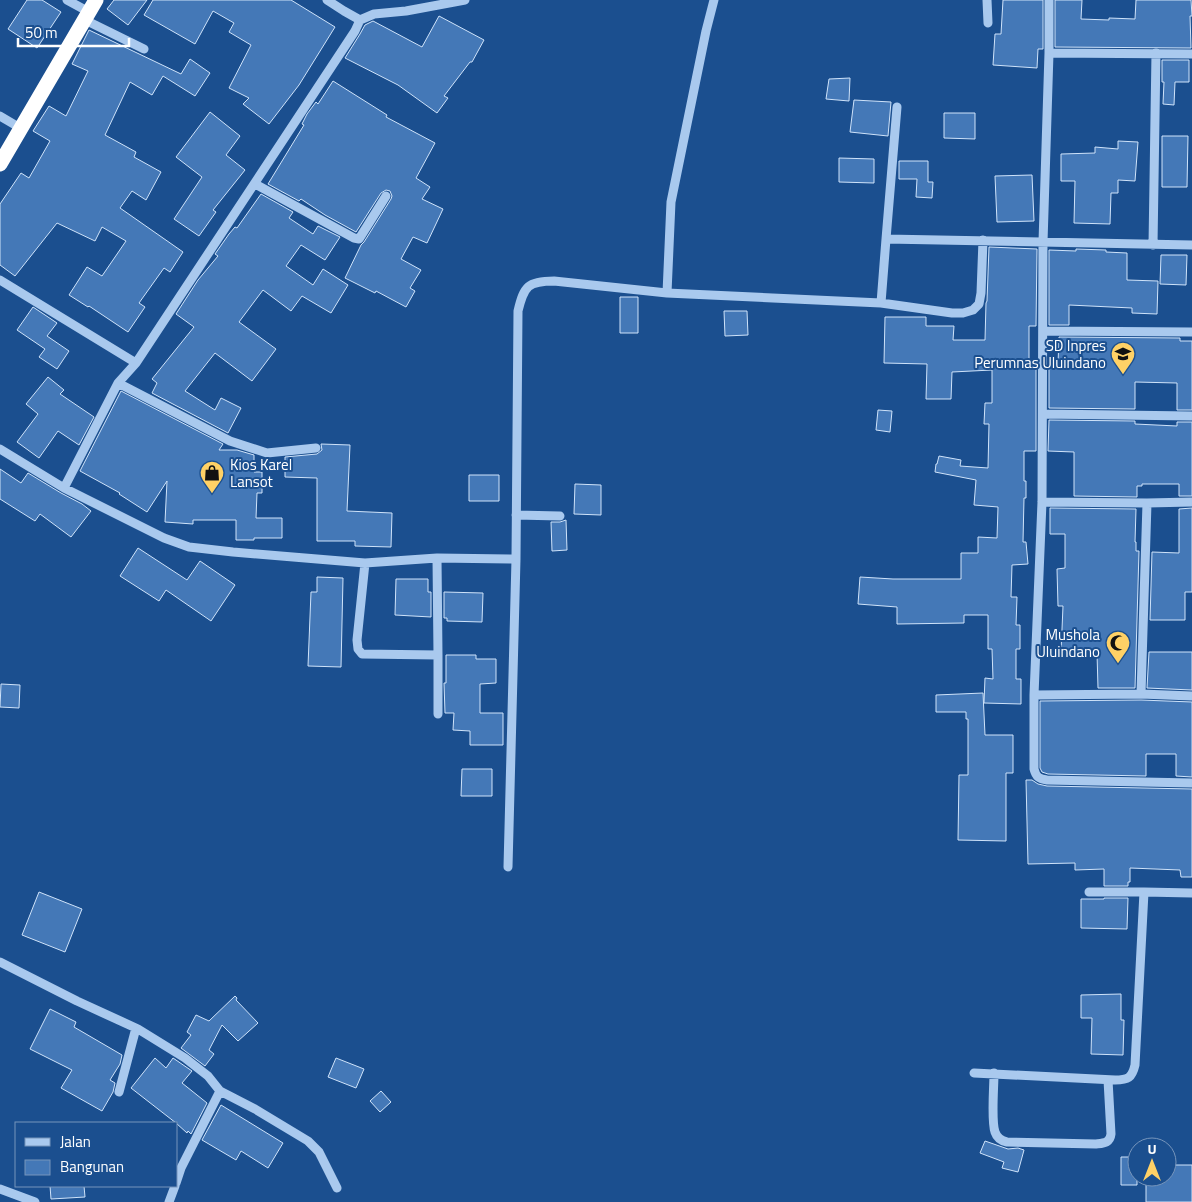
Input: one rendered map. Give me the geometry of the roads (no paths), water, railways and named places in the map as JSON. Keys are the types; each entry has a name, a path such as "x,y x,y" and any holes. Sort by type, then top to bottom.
{"highway":[{"path":"0,164 90,11"}],"street":[{"path":"67,0 90,11 144,49"},
{"path":"327,0 360,20"},
{"path":"64,488 118,383 136,363 351,38 360,20 374,14 406,11 465,0"},
{"path":"668,293 671,202 714,0"},
{"path":"988,0 988,23"},
{"path":"1049,0 1043,242 1042,502 1034,695 1033,762 1035,775 1038,778 1048,780 1192,783"},
{"path":"1049,53 1192,54"},
{"path":"1153,245 1156,54"},
{"path":"881,303 897,107"},
{"path":"0,116 22,129"},
{"path":"255,184 359,239 386,196"},
{"path":"886,239 1192,246"},
{"path":"508,867 516,559 518,310 521,296 526,288 542,281 554,281 668,293 881,303 964,313 973,310 979,304 983,240"},
{"path":"0,280 136,363"},
{"path":"1043,331 1192,332"},
{"path":"118,383 230,441 267,453 316,448"},
{"path":"1043,414 1192,416"},
{"path":"0,449 64,488 164,538 189,547 365,563 437,558 516,559"},
{"path":"1042,502 1192,502"},
{"path":"1141,694 1147,503"},
{"path":"516,515 560,516"},
{"path":"437,558 438,714"},
{"path":"365,563 357,640 360,652 362,654 438,655"},
{"path":"1034,695 1141,694 1192,696"},
{"path":"1089,892 1192,893"},
{"path":"974,1072 1108,1080 1123,1080 1130,1077 1135,1065 1144,892"},
{"path":"0,962 136,1028 208,1076 220,1091 255,1109 308,1141 319,1152 337,1188"},
{"path":"119,1092 136,1028"},
{"path":"994,1073 993,1122 995,1133 1002,1141 1007,1142 1106,1143 1109,1141 1111,1134 1108,1080"},
{"path":"178,1178 220,1091"},
{"path":"170,1202 175,1187"},
{"path":"0,1189 35,1202"}],"place":[{"name":"SD Inpres Perumnas Uluindano","path":"1123,375"},
{"name":"Kios Karel Lansot","path":"212,494"},
{"name":"Mushola Uluindano","path":"1118,664"}]}
